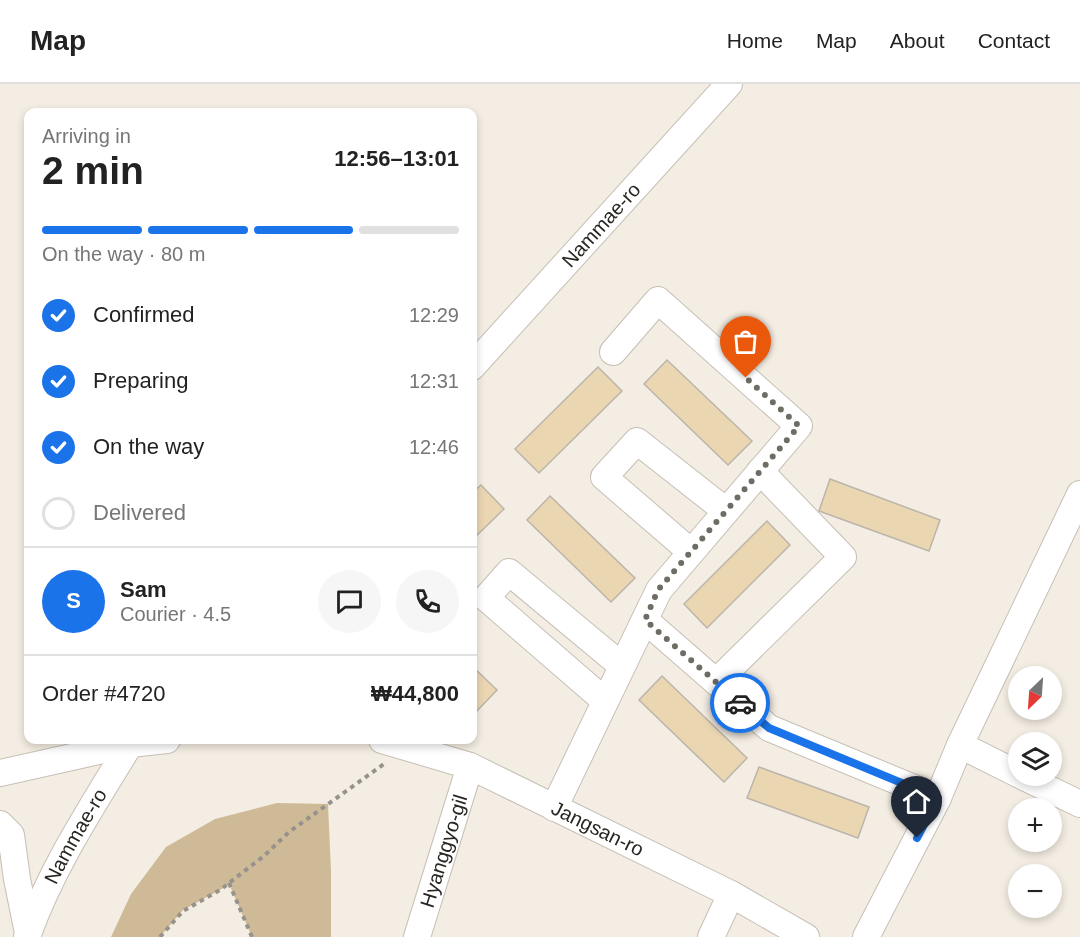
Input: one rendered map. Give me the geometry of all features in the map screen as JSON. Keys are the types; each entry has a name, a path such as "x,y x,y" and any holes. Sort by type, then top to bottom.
{"street":[{"name":"Nammae-ro","path":"477,361 729,84"},
{"path":"554,808 658,590 799,426 658,300 614,352"},
{"path":"691,552 604,477 637,441 726,511"},
{"path":"716,682 843,558 760,471"},
{"path":"866,937 938,798 960,745 1080,494"},
{"path":"605,701 486,598 509,572 622,666"},
{"path":"645,620 769,728 938,798"},
{"path":"0,773 123,744"},
{"name":"Nammae-ro","path":"28,935 48,885 131,744"},
{"name":"Jangsan-ro","path":"397,744 470,766 731,894 806,937"},
{"path":"960,745 1008,769"},
{"name":"Hyanggyo-gil","path":"417,937 470,766"},
{"path":"1043,786 1080,804"},
{"path":"0,824 11,835 16,879 28,935"},
{"path":"711,937 731,894"}],"path":[{"path":"160,937 183,910 220,890 289,832 409,747"},
{"path":"229,883 252,937"}],"shaded area":[{"path":"277,803 328,804 331,937 252,937 229,884 183,910 160,937 111,937 131,894 166,847 215,819"}],"building":[{"path":"667,360 752,441 728,465 644,384"},
{"path":"598,367 622,391 539,473 515,449"},
{"path":"830,479 940,520 929,551 819,511"},
{"path":"481,485 504,509 477,535 477,489"},
{"path":"550,496 635,578 611,602 527,520"},
{"path":"767,521 790,545 707,628 684,604"},
{"path":"477,671 497,690 477,711"},
{"path":"662,676 747,758 724,782 639,700"},
{"path":"759,767 869,807 858,838 747,798"}],"way so far":[{"path":"740,703 645,620 658,590 799,426 746,378"}],"route":[{"path":"740,703 769,728 938,798 917,838"}]}
